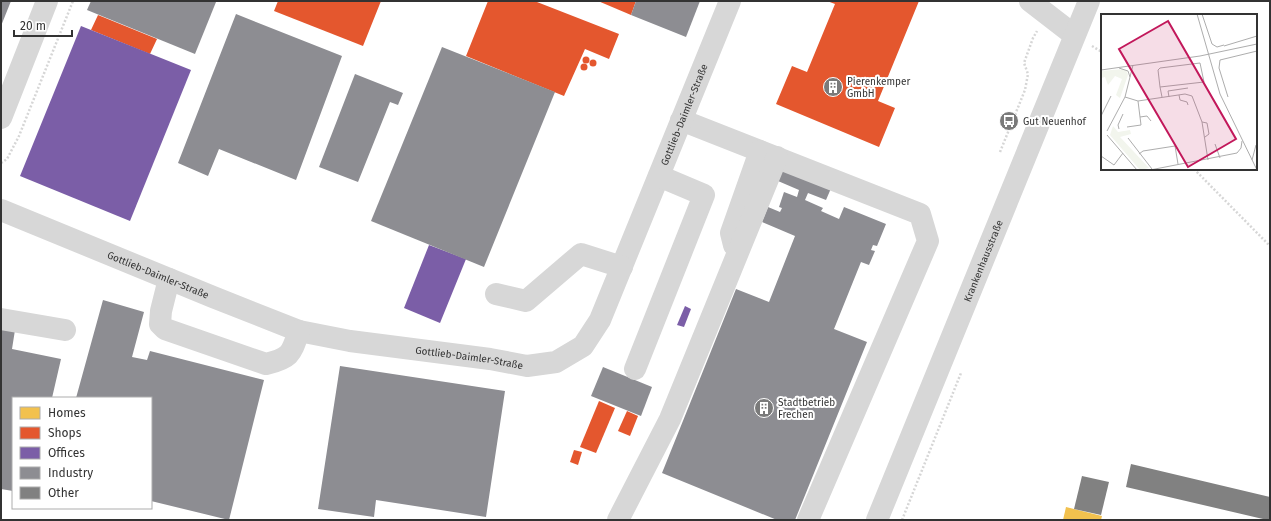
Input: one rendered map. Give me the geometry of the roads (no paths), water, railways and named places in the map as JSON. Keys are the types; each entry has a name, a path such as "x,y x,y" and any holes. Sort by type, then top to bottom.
{"street":[{"path":"1,118 47,1"},
{"name":"Gottlieb-Daimler-Straße","path":"1,210 299,331 350,342 490,359 527,366 556,362 583,346 600,320 730,1"},
{"name":"Krankenhausstraße","path":"877,520 1089,1"},
{"path":"1038,7 1074,35"},
{"path":"681,120 920,214 928,241 808,520"},
{"path":"618,520 670,419 737,255 769,154"},
{"path":"635,369 704,194 659,176"},
{"path":"496,294 526,301 581,254 622,268"},
{"path":"169,279 161,312 160,324 165,329 266,364 282,360 288,356 299,331"},
{"path":"1,319 65,330"}],"place":[{"name":"Pierenkemper GmbH","path":"833,87"},
{"name":"Gut Neuenhof","path":"1009,121"},
{"name":"Stadtbetrieb Frechen","path":"764,408"}]}
